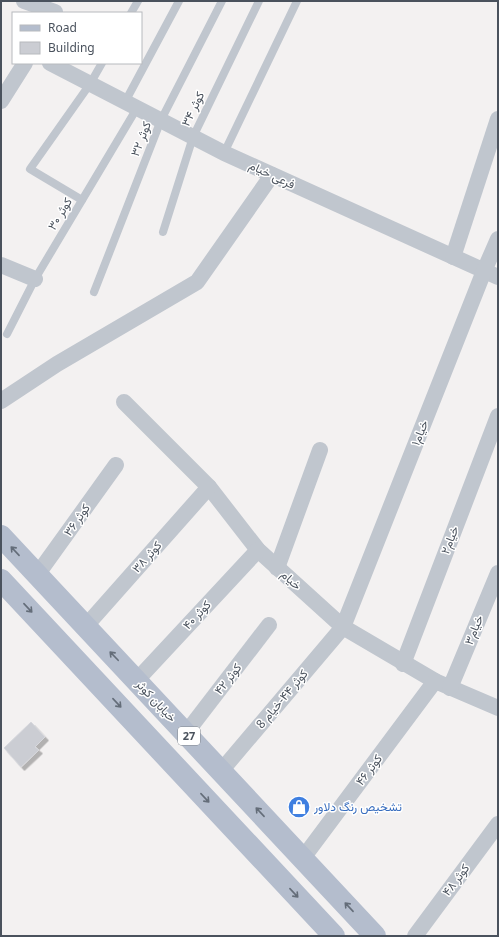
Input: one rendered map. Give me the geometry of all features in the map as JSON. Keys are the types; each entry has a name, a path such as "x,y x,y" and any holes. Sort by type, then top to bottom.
{"main road":[{"name":"خیابان کوثر","path":"1,536 375,936"},
{"name":"27","path":"1,580 334,936"}],"street":[{"path":"24,1 56,9"},
{"path":"2,96 24,64"},
{"name":"فرعی خیام","path":"52,64 224,153 491,274"},
{"path":"453,257 498,119"},
{"path":"1,401 57,364 197,282 272,175"},
{"name":"خیام۱","path":"343,627 491,274 498,239"},
{"path":"1,265 35,280"},
{"name":"خیام","path":"124,402 209,487 258,550 343,627 403,664 435,681 497,706"},
{"name":"خیام۲","path":"403,664 498,416"},
{"path":"277,568 320,450"},
{"name":"کوثر ۳۶","path":"37,575 116,464"},
{"name":"کوثر ۳۸","path":"86,626 209,487"},
{"name":"کوثر ۴۰","path":"136,680 258,550"},
{"name":"خیام۳","path":"450,688 498,573"},
{"name":"کوثر ۴۲","path":"186,733 269,625"},
{"name":"کوثر ۴۴-خیام 8","path":"221,771 343,627"},
{"name":"کوثر ۴۶","path":"303,858 435,681"},
{"name":"کوثر ۴۸","path":"415,936 498,824"}],"lane":[{"path":"132,12 138,1"},
{"name":"کوثر ۳۰","path":"7,334 35,280 82,200 131,105 179,1"},
{"name":"کوثر ۳۲","path":"94,292 162,120 222,1"},
{"name":"کوثر ۳۴","path":"163,232 193,137 259,1"},
{"path":"224,153 297,1"},
{"path":"82,200 30,169 90,84 101,64"}],"building":[{"path":"31,722 45,737 35,747 39,750 21,767 4,748"}],"place":[{"name":"تشخیص رنگ دلاور","path":"299,807"}]}
